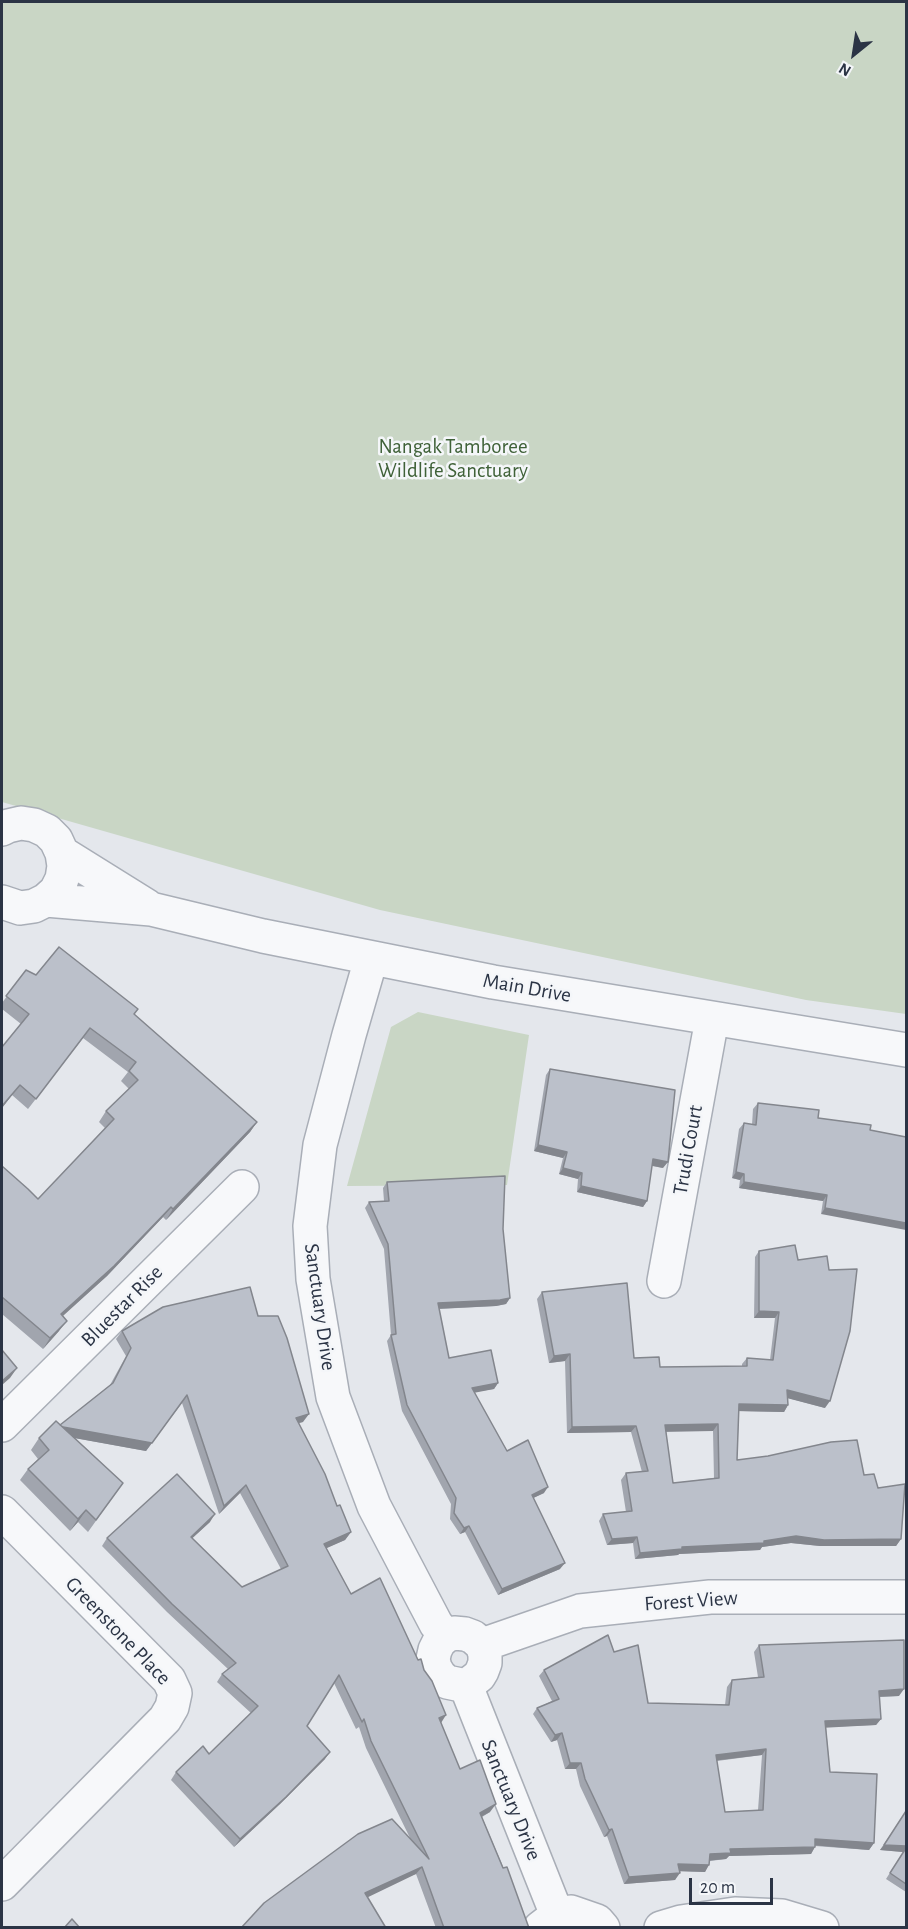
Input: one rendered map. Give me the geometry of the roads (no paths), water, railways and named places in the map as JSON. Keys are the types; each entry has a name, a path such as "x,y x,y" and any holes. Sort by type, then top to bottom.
{"street":[{"path":"2,829 21,823 34,825 47,831 56,840 62,853 64,866 62,879 56,891 46,900"},
{"name":"Main Drive","path":"62,853 151,909"},
{"name":"Main Drive","path":"2,902 20,908 34,906 46,900 151,909 263,936 493,982 906,1050"},
{"name":"Sanctuary Drive","path":"371,959 320,1145 310,1226 313,1279 333,1397 374,1506 436,1624 446,1636"},
{"name":"Trudi Court","path":"664,1281 712,1019"},
{"name":"Bluestar Rise","path":"2,1425 242,1187"},
{"name":"Greenstone Place","path":"2,1512 170,1680 175,1693 172,1707 165,1719 2,1884"},
{"name":"Forest View","path":"482,1645 580,1611 710,1597 906,1597"},
{"path":"454,1633 465,1634 473,1637 482,1645 485,1654 482,1671 466,1686 447,1682 435,1668 433,1659 435,1650 446,1636 454,1633"},
{"name":"Sanctuary Drive","path":"466,1686 548,1921"},
{"path":"548,1921 571,1912 597,1921 603,1928"},
{"path":"662,1928 681,1922 735,1914 782,1916 822,1928"}],"park label":[{"name":"Nangak Tamboree Wildlife Sanctuary","path":"453,459"}]}
